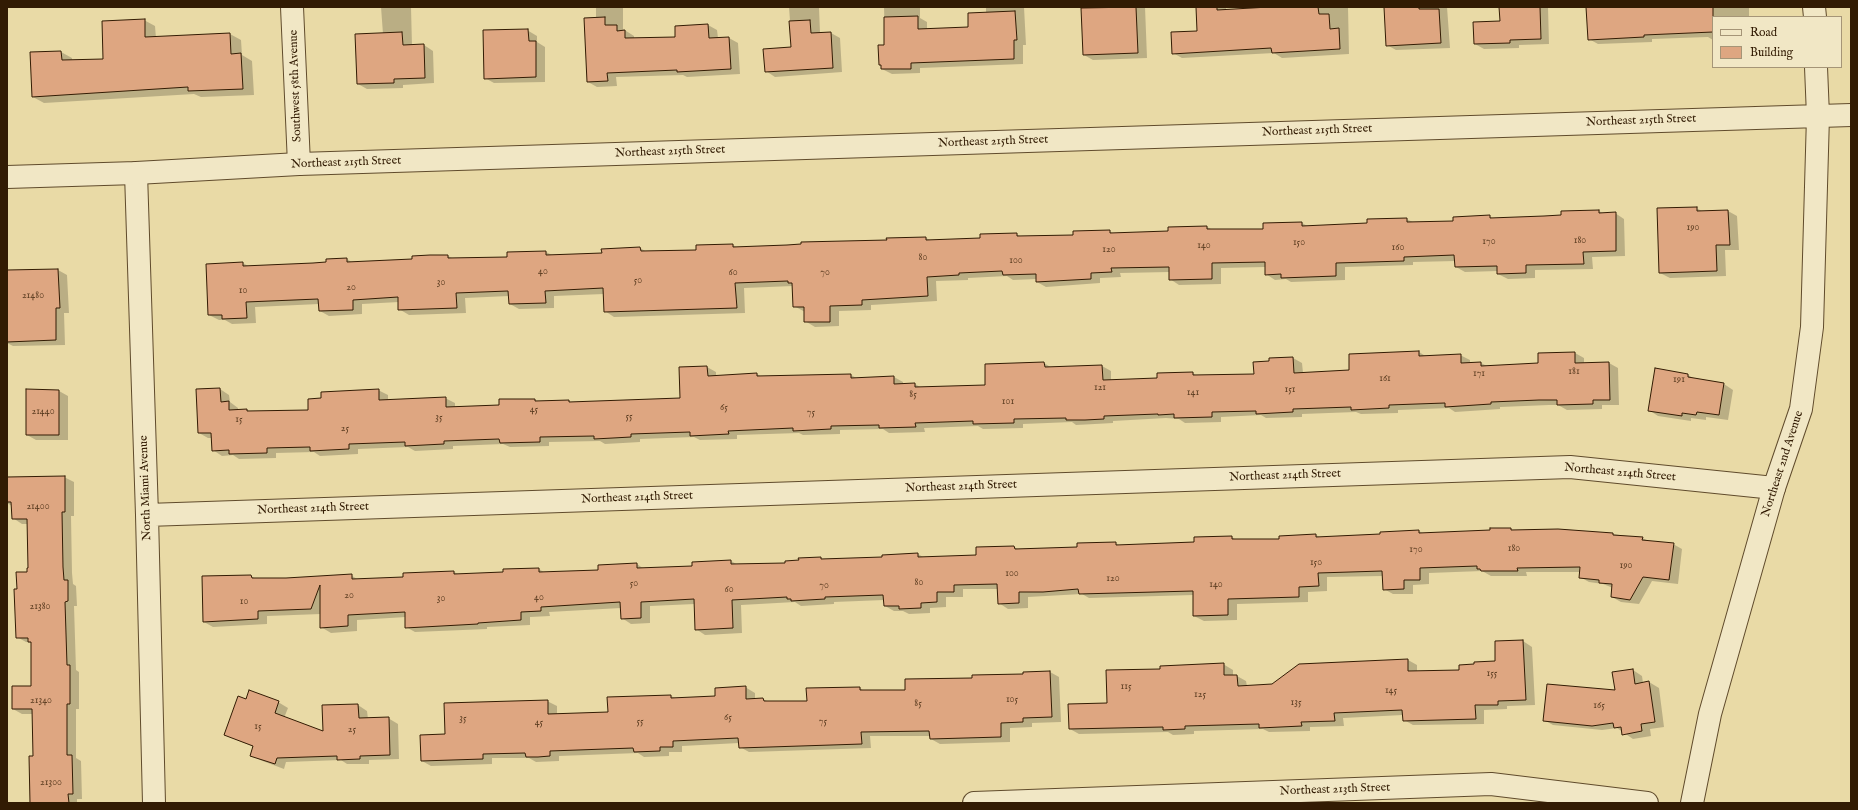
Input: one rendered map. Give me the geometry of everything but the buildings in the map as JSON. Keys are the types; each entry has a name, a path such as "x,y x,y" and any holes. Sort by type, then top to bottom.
{"street":[{"name":"Southwest 58th Avenue","path":"292,7 299,164"},
{"name":"Northeast 2nd Avenue","path":"1692,803 1710,714 1774,488 1801,409 1812,327 1818,116 1816,68"},
{"name":"Northeast 215th Street","path":"7,177 136,173 299,164 1851,115"},
{"name":"North Miami Avenue","path":"136,173 148,515 154,803"},
{"name":"Northeast 214th Street","path":"148,515 1570,467 1774,488"},
{"name":"Northeast 213th Street","path":"974,803 1491,784 1647,803"}]}
